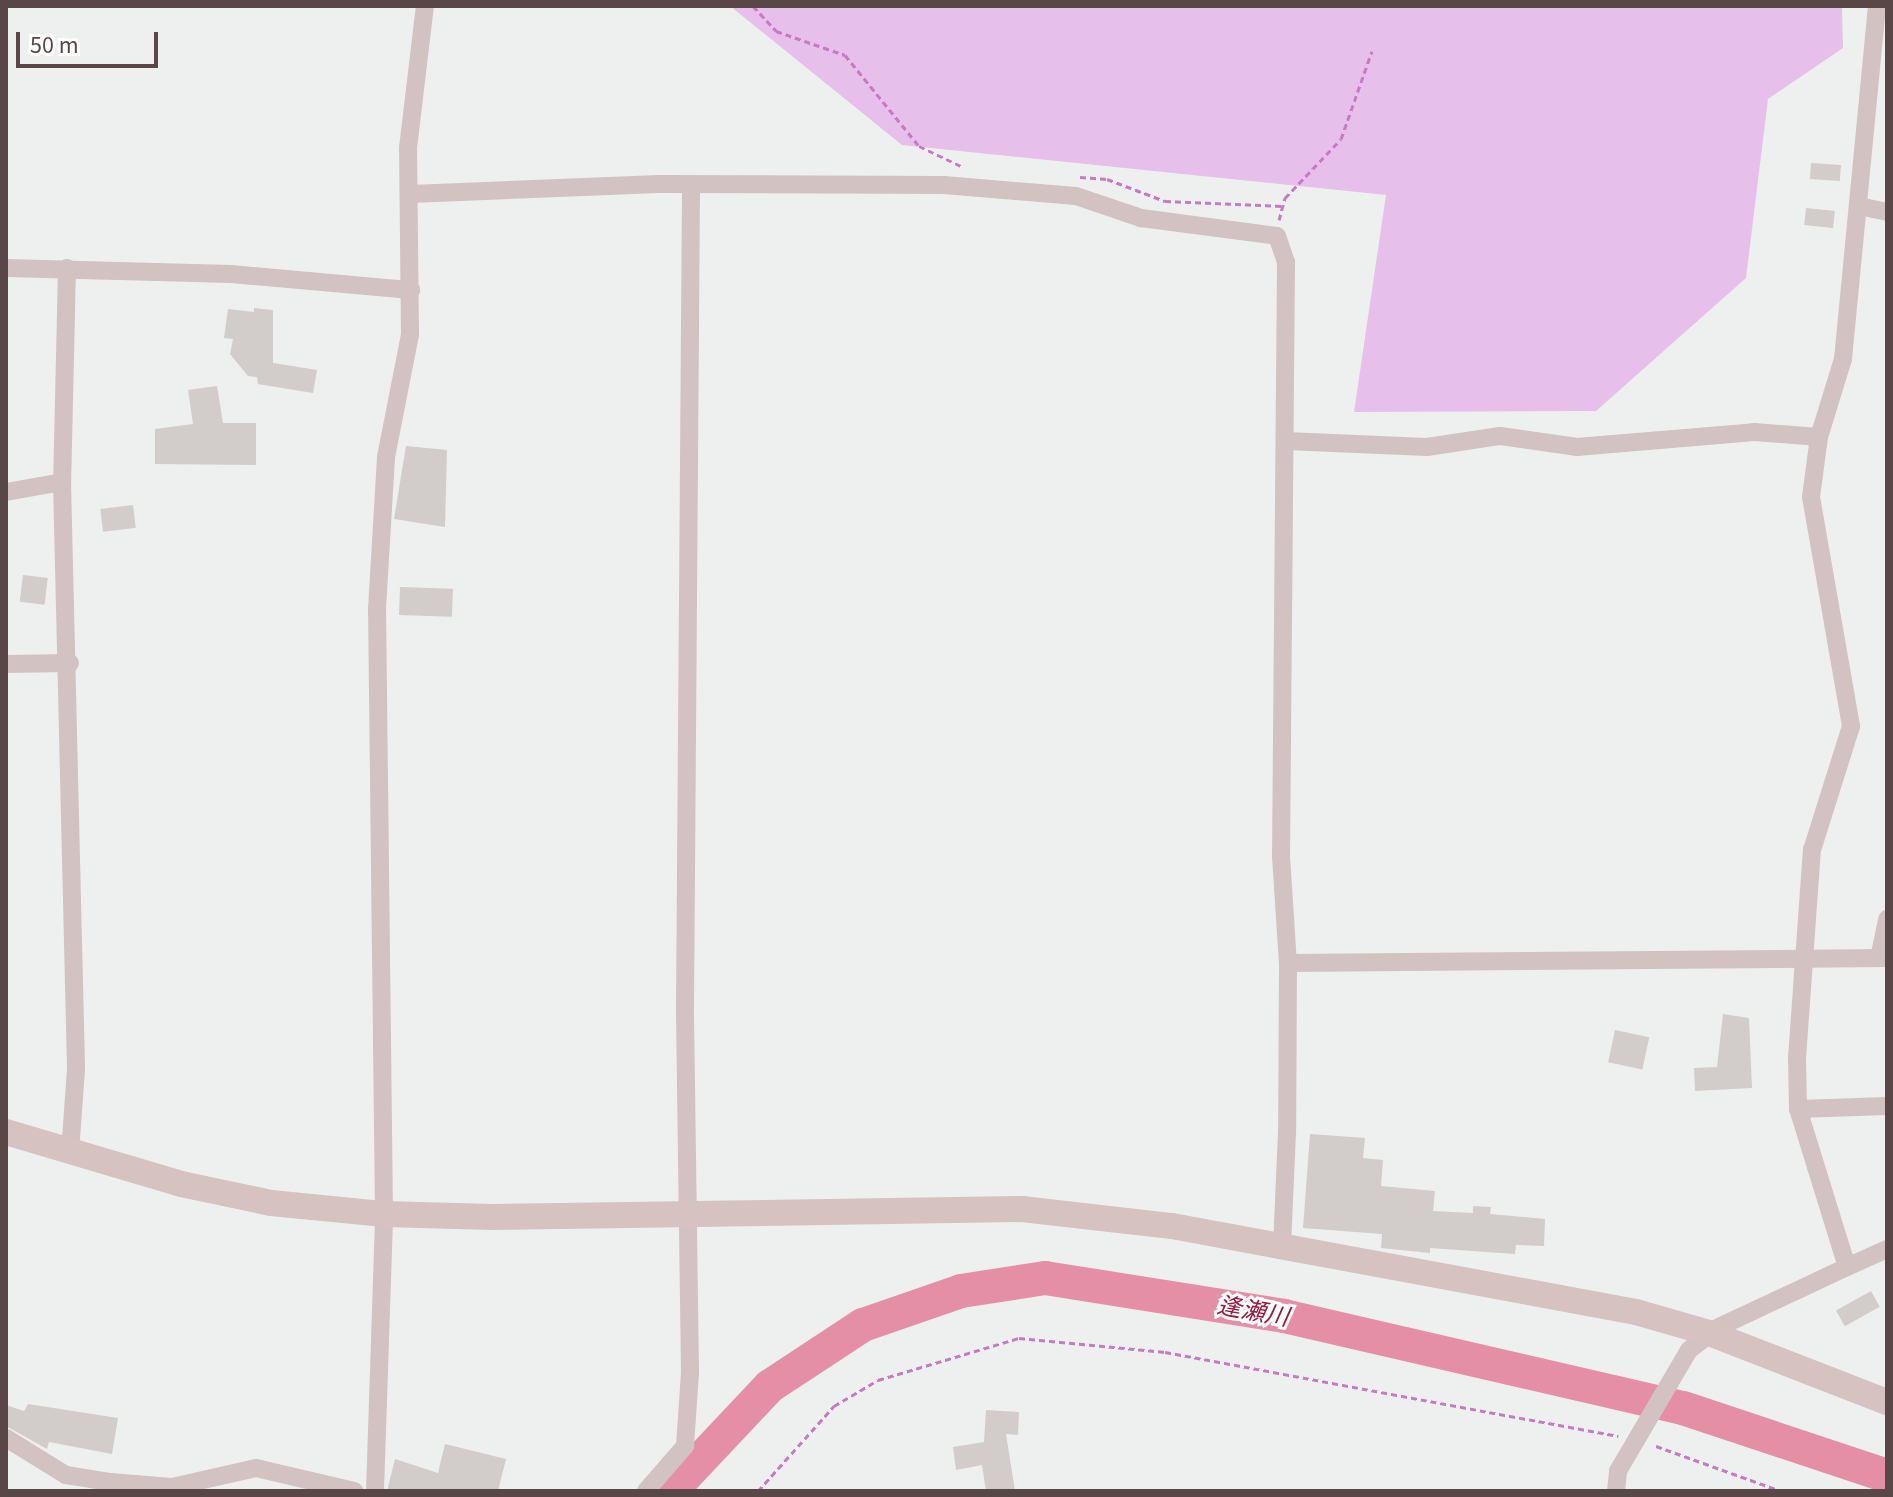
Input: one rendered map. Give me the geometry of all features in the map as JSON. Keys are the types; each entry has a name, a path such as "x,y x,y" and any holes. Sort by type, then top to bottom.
{"street":[{"path":"375,1491 384,1214 378,580 380,509 410,335 411,194 408,148 425,6"},
{"path":"1847,1267 1798,1109 1801,955 1812,850 1851,726 1811,521 1819,437 1843,359 1877,6"},
{"path":"411,194 691,186 944,185 1076,196 1141,218 1277,236 1286,262 1281,856 1288,963 1282,1245"},
{"path":"646,1491 686,1439 691,186"},
{"path":"1859,206 1887,212"},
{"path":"6,268 231,274 411,290"},
{"path":"67,268 62,482 70,663 76,1069 70,1153"},
{"path":"1286,441 1427,447 1500,436 1577,447 1754,432 1819,437"},
{"path":"6,492 62,482"},
{"path":"6,664 70,663"},
{"path":"1288,963 1801,955 1883,958 1887,919"},
{"path":"1798,1109 1887,1106"},
{"path":"6,1132 70,1153 271,1203 384,1214 1022,1209 1282,1245 1636,1312 1709,1333 1887,1402"},
{"path":"1616,1491 1618,1471 1635,1438 1682,1359 1709,1333 1887,1249"},
{"path":"6,1438 66,1475 123,1484 172,1487 256,1468 354,1491"}],"path":[{"path":"753,6 776,31 845,55 863,71 919,146 965,167"},
{"path":"1277,236 1283,206 1303,175 1328,157 1341,139 1372,51"},
{"path":"1078,177 1107,179 1165,201 1283,206"},
{"path":"758,1491 834,1406 878,1380 1019,1338 1165,1352 1635,1438 1781,1491"}],"shaded area":[{"path":"730,6 1842,6 1843,48 1768,99 1746,278 1596,411 1354,412 1386,195 902,145"}],"building":[{"path":"1811,163 1841,165 1840,181 1810,179"},
{"path":"1806,208 1835,211 1833,228 1804,225"},
{"path":"254,308 273,310 273,363 317,370 313,393 258,384 257,377 248,376 230,354 233,339 224,338 228,309 254,312"},
{"path":"217,386 223,423 256,423 256,465 155,464 155,429 193,424 188,390"},
{"path":"406,446 447,450 445,527 394,519"},
{"path":"133,505 136,528 103,532 100,509"},
{"path":"23,575 48,578 45,605 20,602"},
{"path":"400,587 453,589 452,617 399,615"},
{"path":"1723,1014 1749,1018 1752,1088 1695,1091 1694,1068 1717,1067"},
{"path":"1615,1030 1649,1037 1642,1070 1608,1062"},
{"path":"1310,1134 1365,1138 1363,1158 1383,1160 1381,1186 1435,1191 1433,1211 1473,1213 1473,1206 1491,1207 1490,1214 1545,1219 1544,1246 1516,1245 1515,1254 1430,1248 1430,1253 1381,1248 1382,1234 1303,1228"},
{"path":"1871,1291 1880,1307 1845,1326 1836,1310"},
{"path":"28,1404 118,1418 112,1454 49,1442 47,1449 6,1426 6,1405 24,1411"},
{"path":"986,1410 1019,1412 1018,1435 1006,1434 1015,1491 986,1491 982,1465 956,1470 953,1447 984,1442"},
{"path":"445,1444 506,1459 498,1491 387,1491 395,1459 438,1473"}],"waterway":[{"name":"逢瀬川","path":"671,1491 770,1386 863,1325 961,1291 1045,1278 1284,1316 1683,1408 1887,1476"}]}
